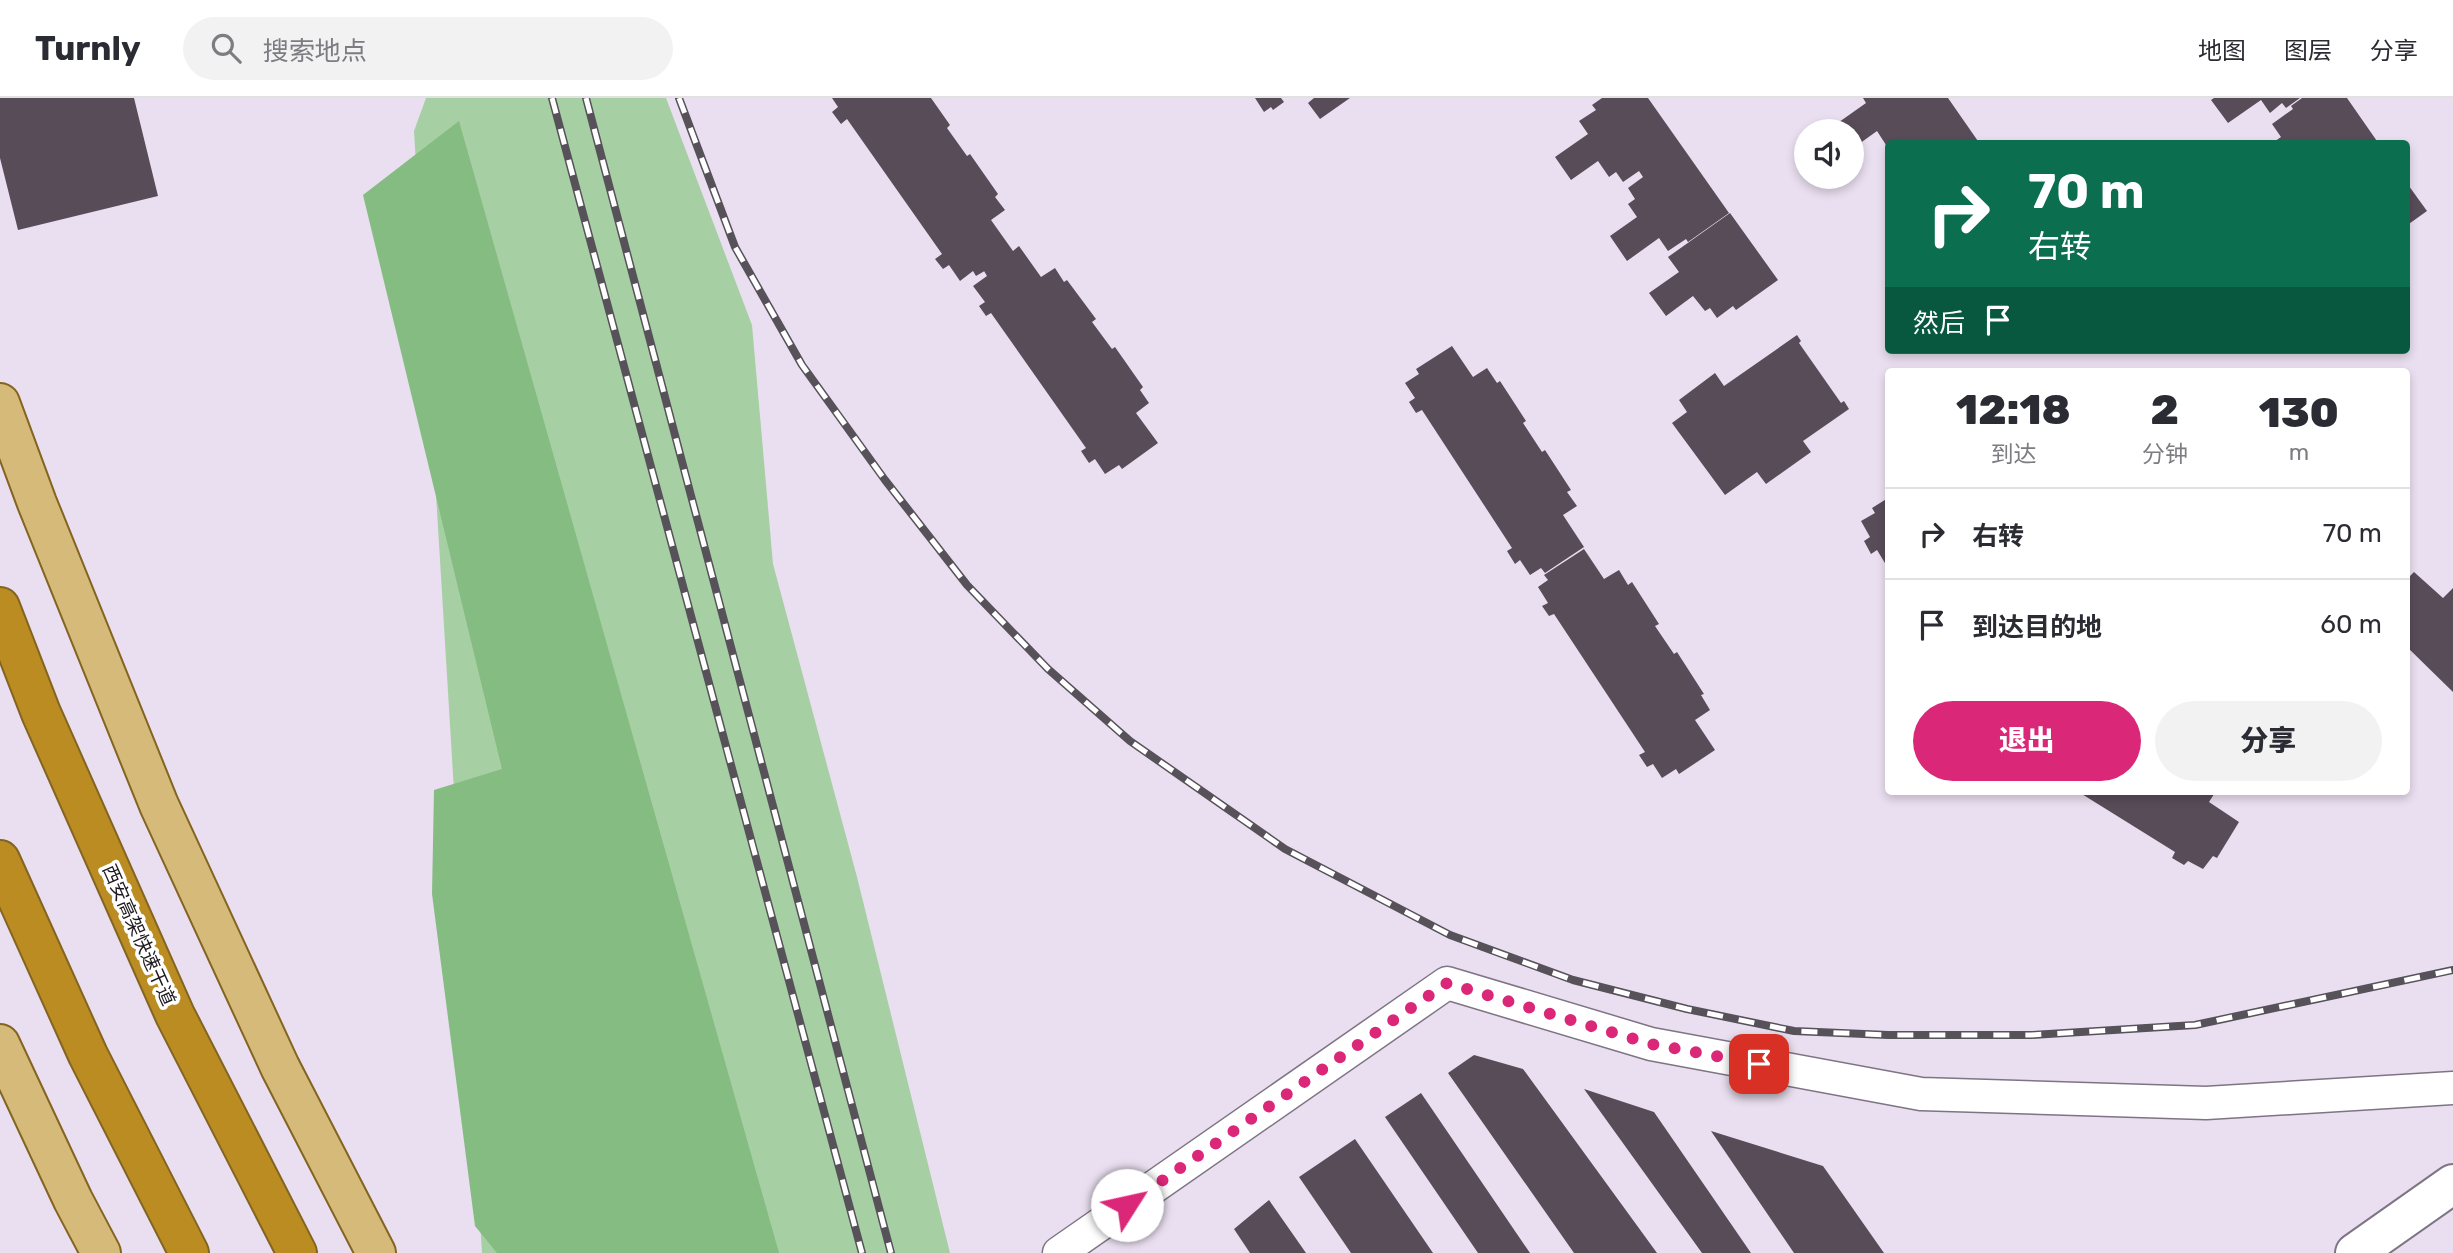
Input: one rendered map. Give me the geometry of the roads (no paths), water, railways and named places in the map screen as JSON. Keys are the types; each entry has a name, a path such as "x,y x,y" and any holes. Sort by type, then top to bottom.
{"highway":[{"name":"西安高架快速干道","path":"0,607 41,713 175,1015 297,1253"},
{"path":"0,860 88,1055 189,1253"}],"main road":[{"path":"0,403 37,503 159,805 280,1067 376,1253"},
{"path":"0,1044 73,1200 101,1253"}],"street":[{"path":"1059,1253 1447,983 1651,1044 1921,1094 2206,1102 2453,1088"},
{"path":"2355,1253 2453,1184"}],"railway":[{"path":"552,98 862,1253"},
{"path":"586,98 891,1253"},
{"path":"679,98 735,247 802,365 885,480 967,585 1048,669 1130,741 1285,849 1450,935 1573,980 1687,1009 1794,1031 1888,1035 2031,1035 2195,1025 2453,970"}]}
